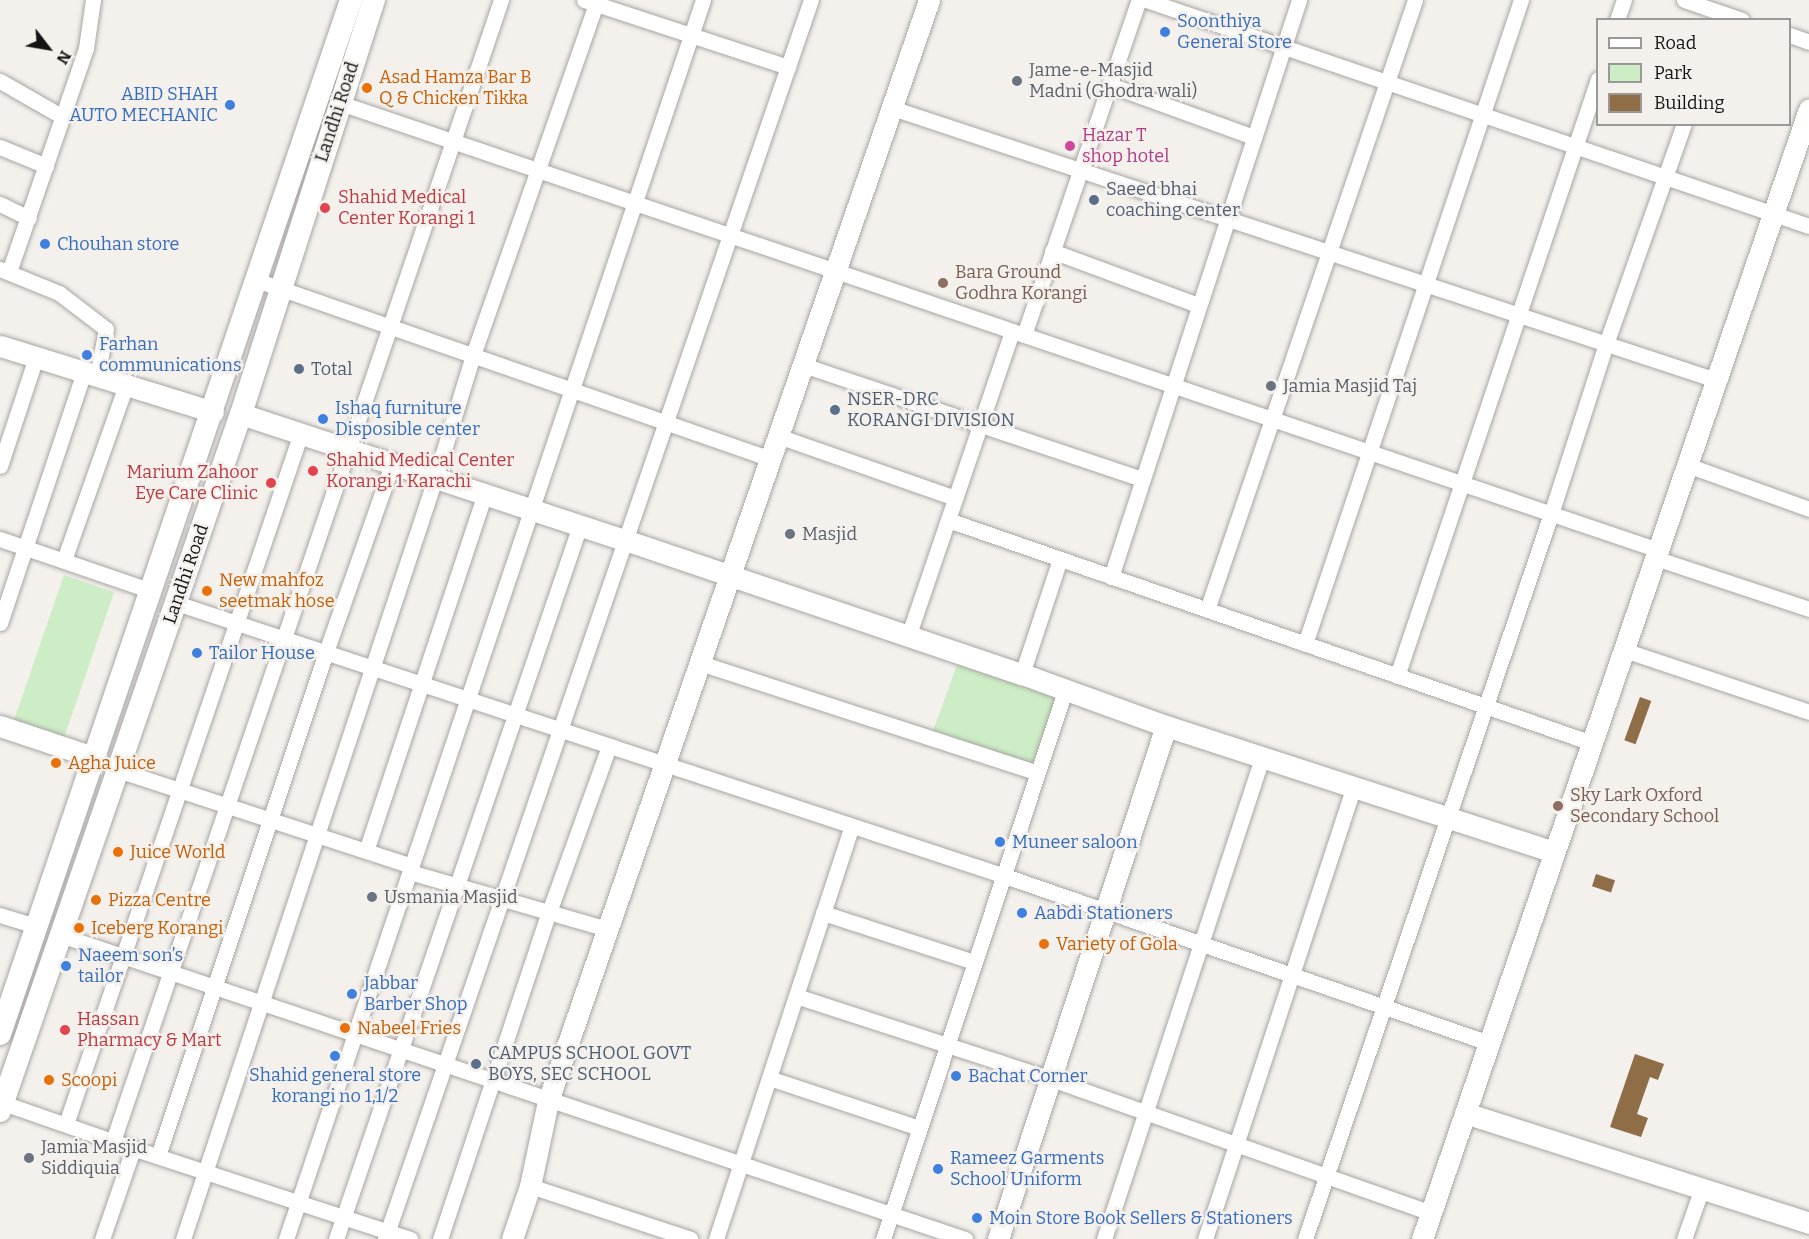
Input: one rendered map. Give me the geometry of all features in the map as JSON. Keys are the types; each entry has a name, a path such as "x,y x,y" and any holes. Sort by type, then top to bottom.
{"main road":[{"name":"Landhi Road","path":"0,1034 351,0"},
{"name":"Landhi Road","path":"1,1107 241,414 374,0"}],"street":[{"path":"0,623 25,548 106,329 59,292 4,271 29,218 86,48 93,0"},
{"path":"113,1141 501,0"},
{"path":"286,1239 703,0"},
{"path":"387,1235 811,0"},
{"path":"512,1239 531,1186 548,1101 929,0"},
{"path":"908,637 980,424 1052,251 1139,0"},
{"path":"1146,0 1666,177 1776,207 1809,226"},
{"path":"1111,577 1299,0"},
{"path":"1207,610 1414,0"},
{"path":"1305,644 1521,0"},
{"path":"1618,18 1624,0"},
{"path":"1684,0 1721,16"},
{"path":"183,1239 436,476 472,355 537,171 592,1 788,67"},
{"path":"1791,35 1809,42"},
{"path":"0,81 63,117"},
{"path":"1110,85 1254,136"},
{"path":"1397,676 1596,85"},
{"path":"340,103 1551,514 1809,609"},
{"path":"892,108 1716,380"},
{"path":"1422,1239 1809,109"},
{"path":"1305,1239 1551,514 1606,344 1683,126"},
{"path":"0,147 46,166"},
{"path":"1776,207 1794,193 1809,148"},
{"path":"0,204 29,218"},
{"path":"1052,251 1198,305"},
{"path":"256,280 771,459"},
{"path":"0,346 213,412"},
{"path":"0,466 36,357"},
{"path":"803,365 1142,478"},
{"path":"64,560 126,385"},
{"path":"241,414 436,476 730,575 1022,674 1166,726 1554,852"},
{"path":"66,1124 234,622 301,433"},
{"path":"778,436 955,498"},
{"path":"158,1156 326,652 393,462"},
{"path":"1687,465 1809,509"},
{"path":"366,851 485,493"},
{"path":"948,520 1592,743"},
{"path":"336,1239 580,525"},
{"path":"0,539 152,591"},
{"path":"1022,674 1060,559"},
{"path":"176,603 1002,875 1383,1009 1489,1043"},
{"path":"1624,650 1809,712"},
{"path":"700,663 1036,772"},
{"path":"883,1239 1036,772 1065,691"},
{"path":"0,726 93,757"},
{"path":"998,1239 1107,912 1166,726"},
{"path":"440,1239 549,912 609,746"},
{"path":"1104,1239 1262,758"},
{"path":"117,770 366,851 456,885 608,929"},
{"path":"1205,1239 1354,787"},
{"path":"717,1239 852,826"},
{"path":"823,913 974,962"},
{"path":"0,915 36,926"},
{"path":"60,935 548,1101 965,1239"},
{"path":"796,996 1051,1079 1431,1213"},
{"path":"769,1078 920,1128"},
{"path":"1,1107 66,1124 129,1147 344,1216 387,1235 410,1239"},
{"path":"1465,1113 1809,1223"},
{"path":"102,1239 131,1155 129,1147"},
{"path":"531,1186 691,1239"},
{"path":"1684,1239 1702,1188"}],"green space":[{"path":"64,575 114,592 63,741 13,723"},
{"path":"961,654 1064,692 1034,774 931,737"}],"building":[{"path":"1640,697 1651,701 1636,744 1624,740"},
{"path":"1596,874 1615,880 1611,893 1592,886"},
{"path":"1635,1054 1664,1064 1658,1080 1650,1077 1637,1114 1648,1118 1641,1137 1610,1127"}],"place":[{"name":"Soonthiya General Store","path":"1165,32"},
{"name":"Jame-e-Masjid Madni (Ghodra wali)","path":"1017,81"},
{"name":"Asad Hamza Bar B Q & Chicken Tikka","path":"367,88"},
{"name":"ABID SHAH AUTO MECHANIC","path":"230,105"},
{"name":"Hazar T shop hotel","path":"1070,146"},
{"name":"Saeed bhai coaching center","path":"1094,200"},
{"name":"Shahid Medical Center Korangi 1","path":"325,208"},
{"name":"Chouhan store","path":"45,244"},
{"name":"Bara Ground Godhra Korangi","path":"943,283"},
{"name":"Farhan communications","path":"87,355"},
{"name":"Total","path":"299,369"},
{"name":"Jamia Masjid Taj","path":"1271,386"},
{"name":"NSER-DRC KORANGI DIVISION","path":"835,410"},
{"name":"Ishaq furniture Disposible center","path":"323,419"},
{"name":"Shahid Medical Center Korangi 1 Karachi","path":"313,471"},
{"name":"Marium Zahoor Eye Care Clinic","path":"271,483"},
{"name":"Masjid","path":"790,534"},
{"name":"New mahfoz seetmak hose","path":"207,591"},
{"name":"Tailor House","path":"197,653"},
{"name":"Agha Juice","path":"56,763"},
{"name":"Sky Lark Oxford Secondary School","path":"1558,806"},
{"name":"Muneer saloon","path":"1000,842"},
{"name":"Juice World","path":"118,852"},
{"name":"Usmania Masjid","path":"372,897"},
{"name":"Pizza Centre","path":"96,900"},
{"name":"Aabdi Stationers","path":"1022,913"},
{"name":"Iceberg Korangi","path":"79,928"},
{"name":"Variety of Gola","path":"1044,944"},
{"name":"Naeem son’s tailor","path":"66,966"},
{"name":"Jabbar Barber Shop","path":"352,994"},
{"name":"Nabeel Fries","path":"345,1028"},
{"name":"Hassan Pharmacy & Mart","path":"65,1030"},
{"name":"Shahid general store korangi no 1,1/2","path":"335,1056"},
{"name":"CAMPUS SCHOOL GOVT BOYS, SEC SCHOOL","path":"476,1064"},
{"name":"Bachat Corner","path":"956,1076"},
{"name":"Scoopi","path":"49,1080"},
{"name":"Jamia Masjid Siddiquia","path":"29,1158"},
{"name":"Rameez Garments School Uniform","path":"938,1169"},
{"name":"Moin Store Book Sellers & Stationers","path":"977,1218"}]}
